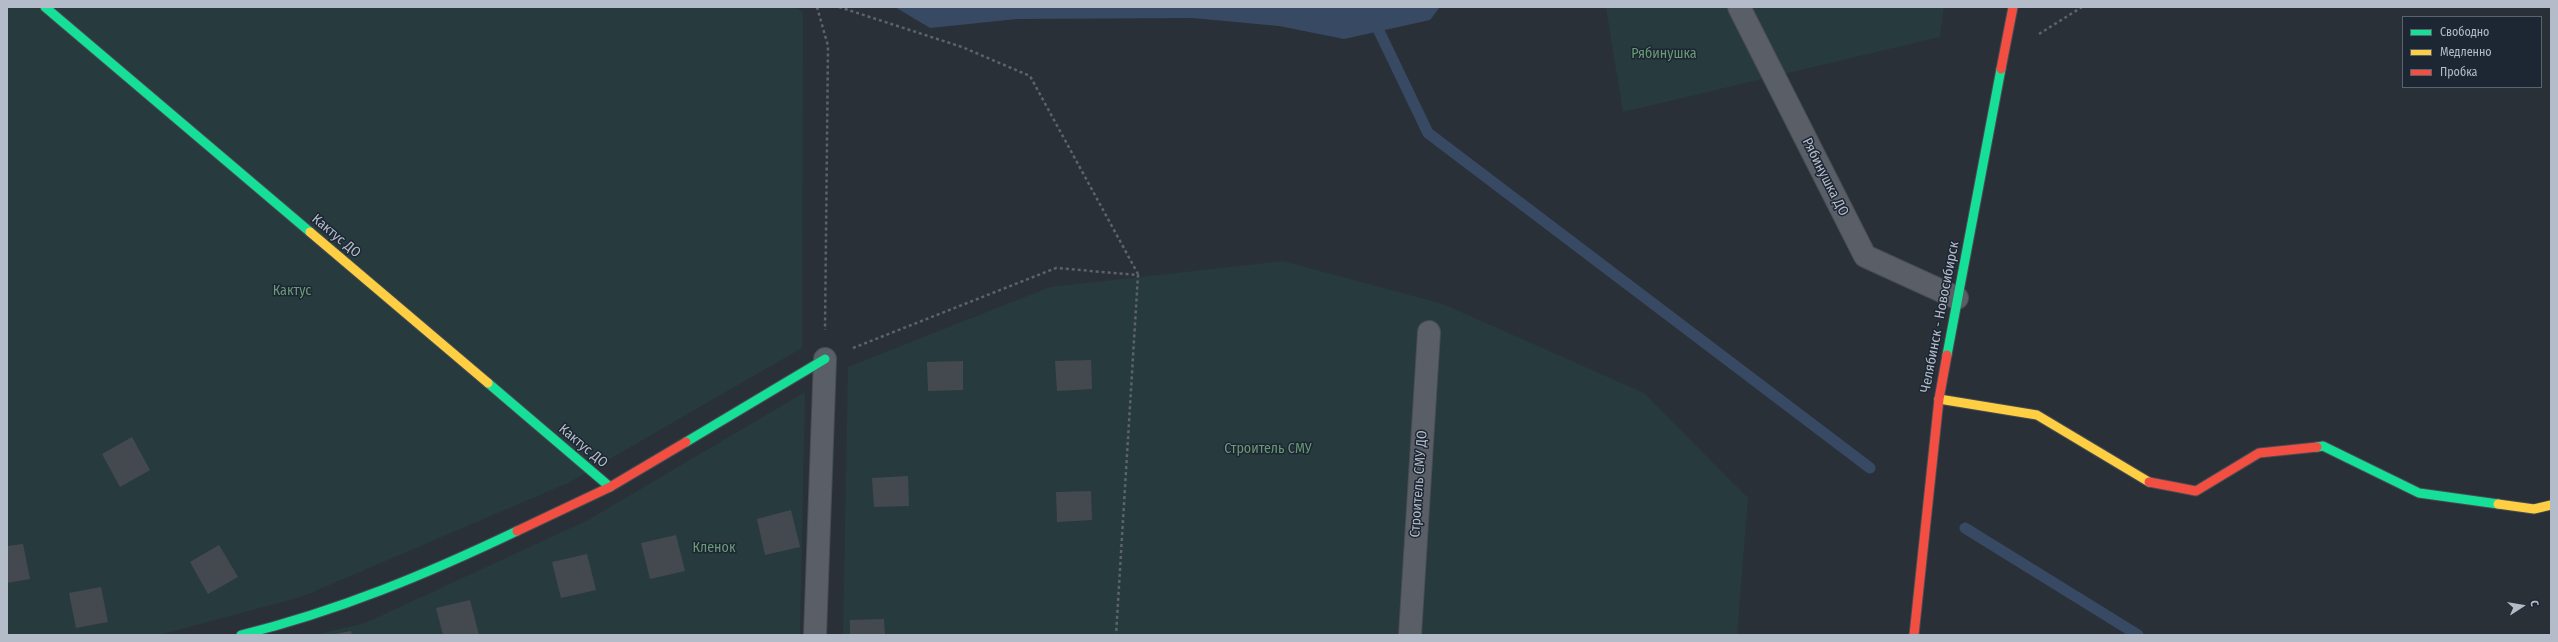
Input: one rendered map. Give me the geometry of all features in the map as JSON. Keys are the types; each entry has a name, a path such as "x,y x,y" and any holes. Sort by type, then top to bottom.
{"main road":[{"name":"Кактус ДО","path":"45,7 610,487"},
{"name":"Челябинск - Новосибирск","path":"1914,635 1939,399 2012,7"},
{"path":"241,635 299,621 430,572 610,487 825,359"},
{"path":"1939,399 2037,415 2151,483 2196,491 2259,453 2323,446 2419,493 2534,510 2551,505"}],"street":[{"name":"Рябинушка ДО","path":"1739,7 1865,256 1957,298"},
{"name":"Строитель СМУ ДО","path":"1410,635 1428,332"},
{"path":"815,635 825,359"}],"path":[{"path":"817,7 828,46 825,359 1056,268 1138,274"},
{"path":"839,7 962,47 1030,76 1138,274 1116,635"},
{"path":"2003,57 2082,7"}],"green space":[{"name":"Кактус","path":"7,7 794,7 803,12 802,348 568,483 301,597 159,635 7,635"},
{"name":"Рябинушка","path":"1606,7 1944,7 1940,37 1623,112"},
{"name":"Строитель СМУ","path":"1283,261 1443,304 1644,393 1748,498 1737,635 843,635 848,367 1050,287"},
{"name":"Кленок","path":"805,392 800,635 314,635 365,623 588,520"}],"water":[{"path":"895,7 1440,7 1430,20 1344,39 1279,26 1192,18 1017,19 930,28"}],"building":[{"path":"1091,360 1092,389 1057,391 1055,361"},
{"path":"963,361 963,390 928,391 927,362"},
{"path":"132,437 150,470 120,487 102,454"},
{"path":"908,476 909,506 874,507 872,478"},
{"path":"1091,491 1092,520 1057,522 1056,492"},
{"path":"791,510 800,547 765,555 757,519"},
{"path":"676,535 685,571 650,579 641,543"},
{"path":"23,544 30,579 7,583 7,546"},
{"path":"219,545 238,577 208,594 190,562"},
{"path":"587,554 596,590 561,598 552,562"},
{"path":"101,587 108,622 76,628 69,593"},
{"path":"470,600 479,635 443,635 436,608"},
{"path":"884,619 885,635 850,635 850,620"},
{"path":"351,631 352,635 335,635 335,634"}],"waterway":[{"path":"1379,31 1428,133 1870,468"},
{"path":"1965,528 2138,635"}],"traffic: fast":[{"path":"45,7 310,232"},
{"path":"1947,355 2001,69"},
{"path":"686,442 825,359"},
{"path":"488,383 610,487"},
{"path":"2317,447 2323,446 2419,493 2498,504"},
{"path":"241,635 312,615 382,590 450,562 517,531"}],"traffic: slow":[{"path":"310,232 488,383"},
{"path":"1939,399 2037,415 2149,482"},
{"path":"2498,504 2534,509 2551,505"}],"traffic: jam":[{"path":"2001,69 2013,7"},
{"path":"1914,635 1939,399 1947,355"},
{"path":"517,531 610,487 686,442"},
{"path":"2149,482 2196,491 2259,453 2317,447"}]}
